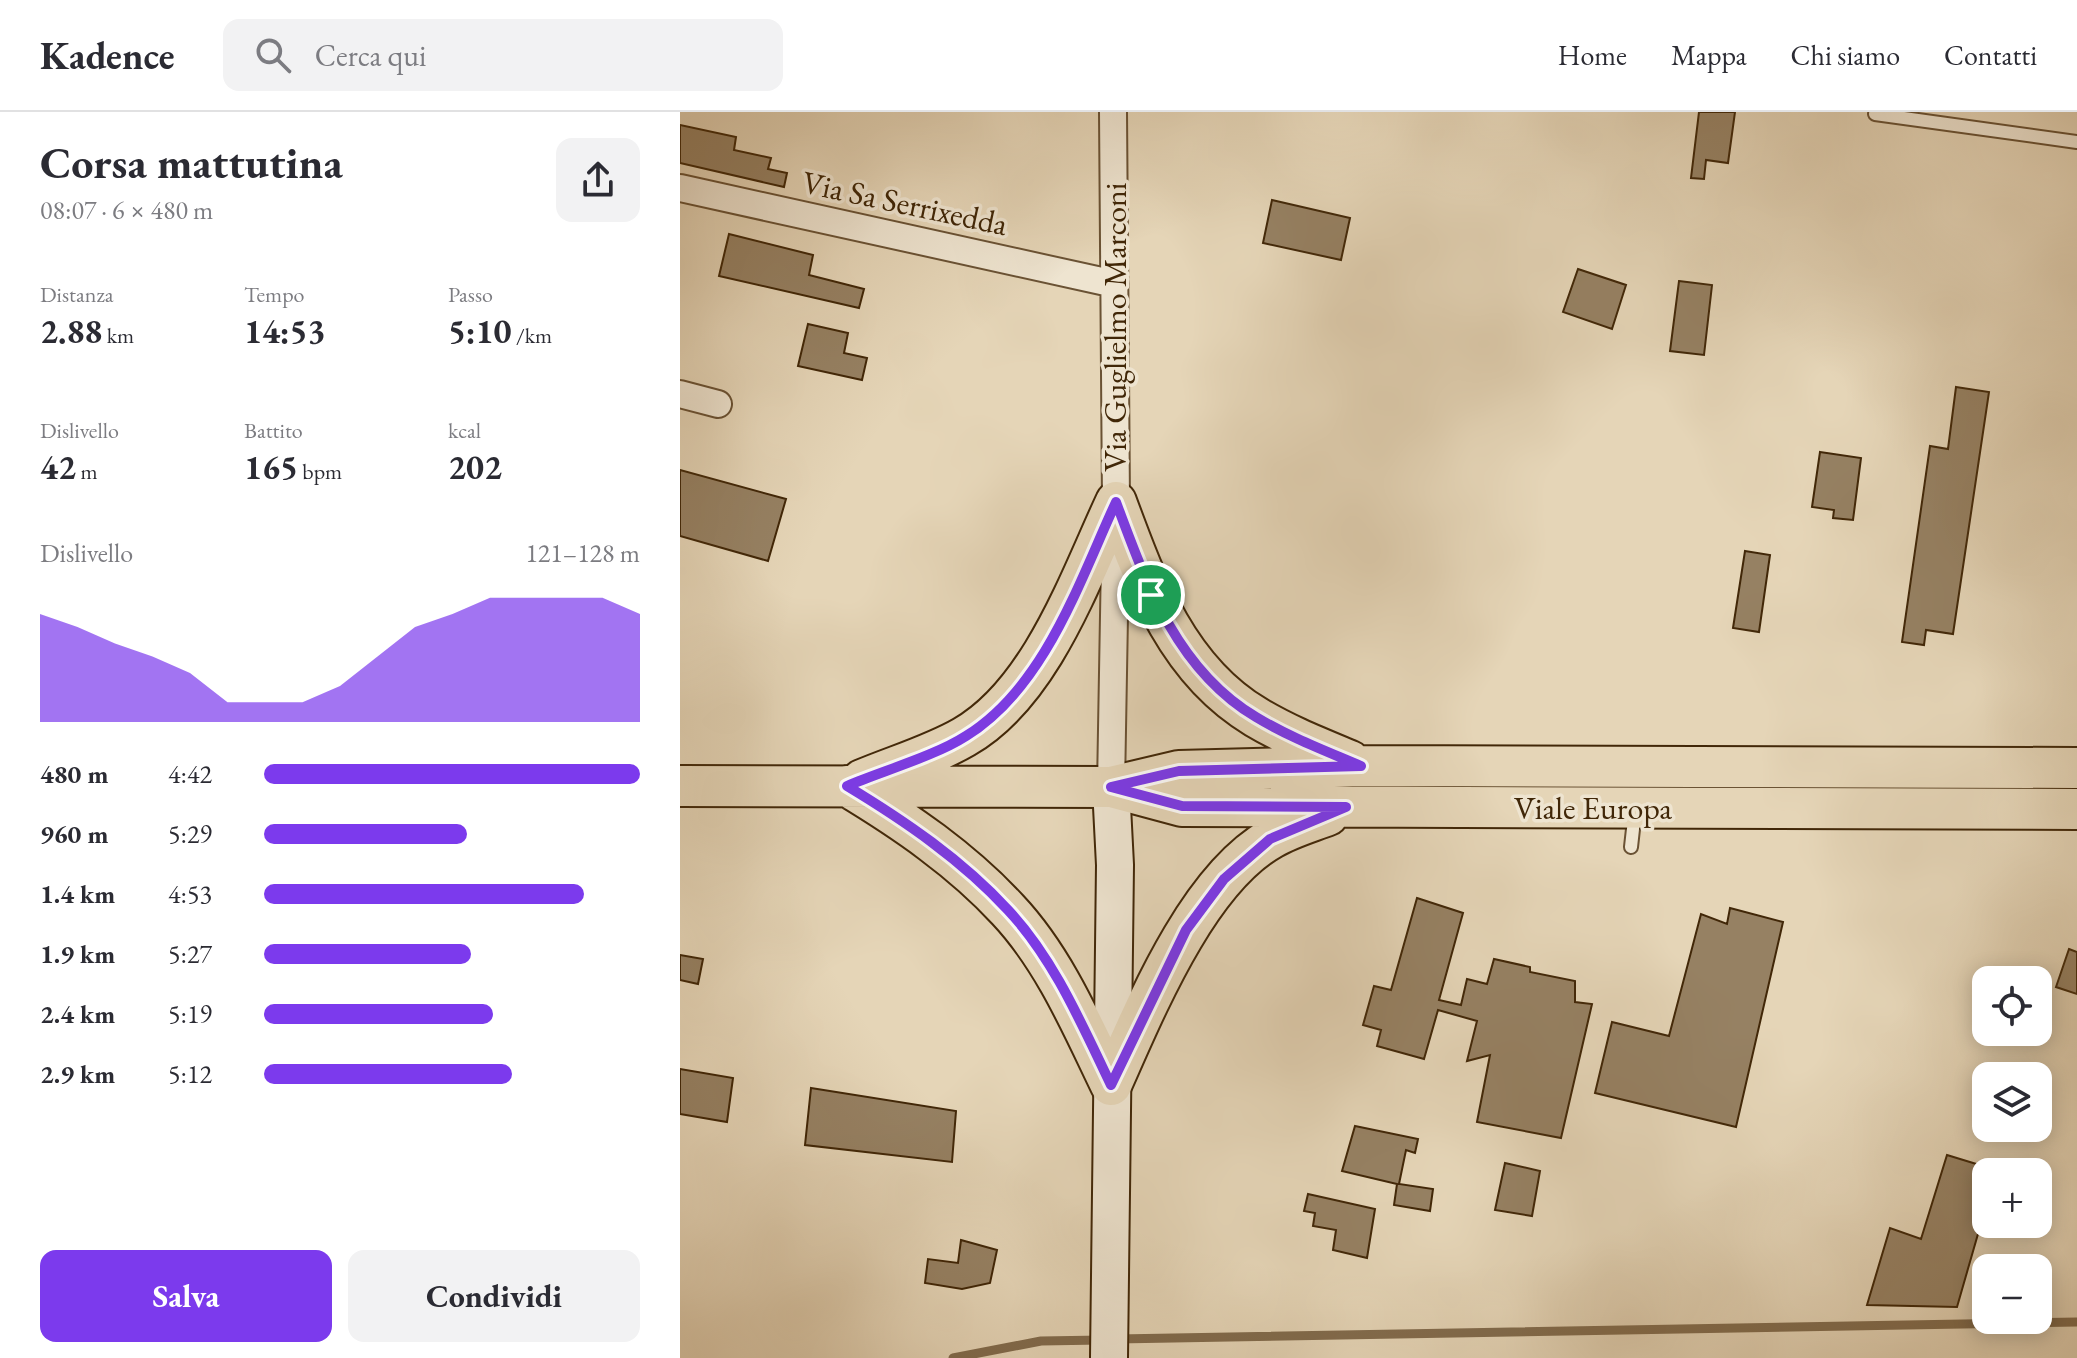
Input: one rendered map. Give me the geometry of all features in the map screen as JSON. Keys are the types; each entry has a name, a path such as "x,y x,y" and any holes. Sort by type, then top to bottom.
{"main road":[{"path":"1116,502 1151,595 1174,636 1215,684 1254,716 1361,766"},
{"path":"847,786 964,737 998,711 1026,679 1063,616 1116,502"},
{"name":"Viale Europa","path":"680,786 1111,787 1179,771 1361,766 2077,768"},
{"path":"847,786 904,821 1009,911 1050,966 1111,1085"},
{"name":"Viale Europa","path":"1111,787 1182,806 1346,807 1633,827 2077,809"},
{"name":"Via Guglielmo Marconi","path":"1109,1358 1115,865 1111,787"},
{"path":"1111,1085 1186,930 1224,879 1270,839 1346,807"}],"street":[{"name":"Via Guglielmo Marconi","path":"1111,787 1116,502 1113,112"},
{"name":"Via Sa Serrixedda","path":"680,188 1115,284"},
{"path":"680,394 718,404"}],"lane":[{"path":"1875,114 2077,142"}],"building":[{"path":"1699,112 1735,112 1728,163 1706,160 1704,179 1691,178"},
{"path":"680,125 736,137 734,150 771,158 768,169 787,173 784,187 680,163"},
{"path":"1272,200 1350,218 1341,260 1263,243"},
{"path":"729,234 813,255 809,275 864,289 859,308 719,276"},
{"path":"1578,269 1626,285 1612,329 1563,312"},
{"path":"1679,281 1712,285 1704,355 1670,351"},
{"path":"808,324 848,333 844,353 867,358 862,380 798,366"},
{"path":"1956,387 1989,392 1953,634 1926,630 1924,645 1902,642 1930,446 1948,449"},
{"path":"1820,452 1861,458 1853,520 1833,518 1834,510 1812,507"},
{"path":"680,470 786,499 768,561 680,536"},
{"path":"1745,551 1770,555 1759,632 1733,628"},
{"path":"1417,898 1463,913 1439,1000 1461,1005 1467,979 1487,984 1494,959 1530,967 1530,972 1575,981 1575,1002 1592,1004 1561,1138 1477,1122 1490,1055 1467,1061 1477,1021 1438,1010 1424,1059 1377,1046 1381,1030 1363,1025 1374,986 1391,990"},
{"path":"1730,908 1783,922 1736,1127 1595,1093 1612,1022 1669,1036 1701,914 1727,924"},
{"path":"2069,949 2077,952 2077,994 2056,987"},
{"path":"680,955 703,959 698,984 680,980"},
{"path":"680,1069 733,1078 727,1122 680,1114"},
{"path":"811,1088 956,1111 952,1162 805,1145"},
{"path":"1355,1126 1418,1139 1415,1153 1406,1150 1399,1184 1433,1189 1430,1211 1394,1205 1397,1184 1342,1171"},
{"path":"1947,1155 1972,1163 1972,1238 1977,1238 1957,1307 1867,1305 1890,1228 1921,1239"},
{"path":"1505,1163 1540,1171 1532,1216 1495,1210"},
{"path":"1308,1194 1375,1209 1367,1258 1333,1250 1336,1230 1313,1226 1315,1213 1304,1211"},
{"path":"961,1240 997,1250 990,1283 962,1289 925,1283 928,1259 958,1263"}],"waterway":[{"path":"1117,1339 2077,1322"},
{"path":"953,1358 1041,1341 1102,1340"}],"route":[{"path":"1116,502 1151,595 1174,636 1215,684 1254,716 1361,766 1179,771 1111,787 1182,806 1346,807 1270,839 1224,879 1186,930 1142,1014 1111,1085 1050,966 1009,911 958,864 904,821 847,786 964,737 998,711 1026,679 1063,616 1116,502"}]}
